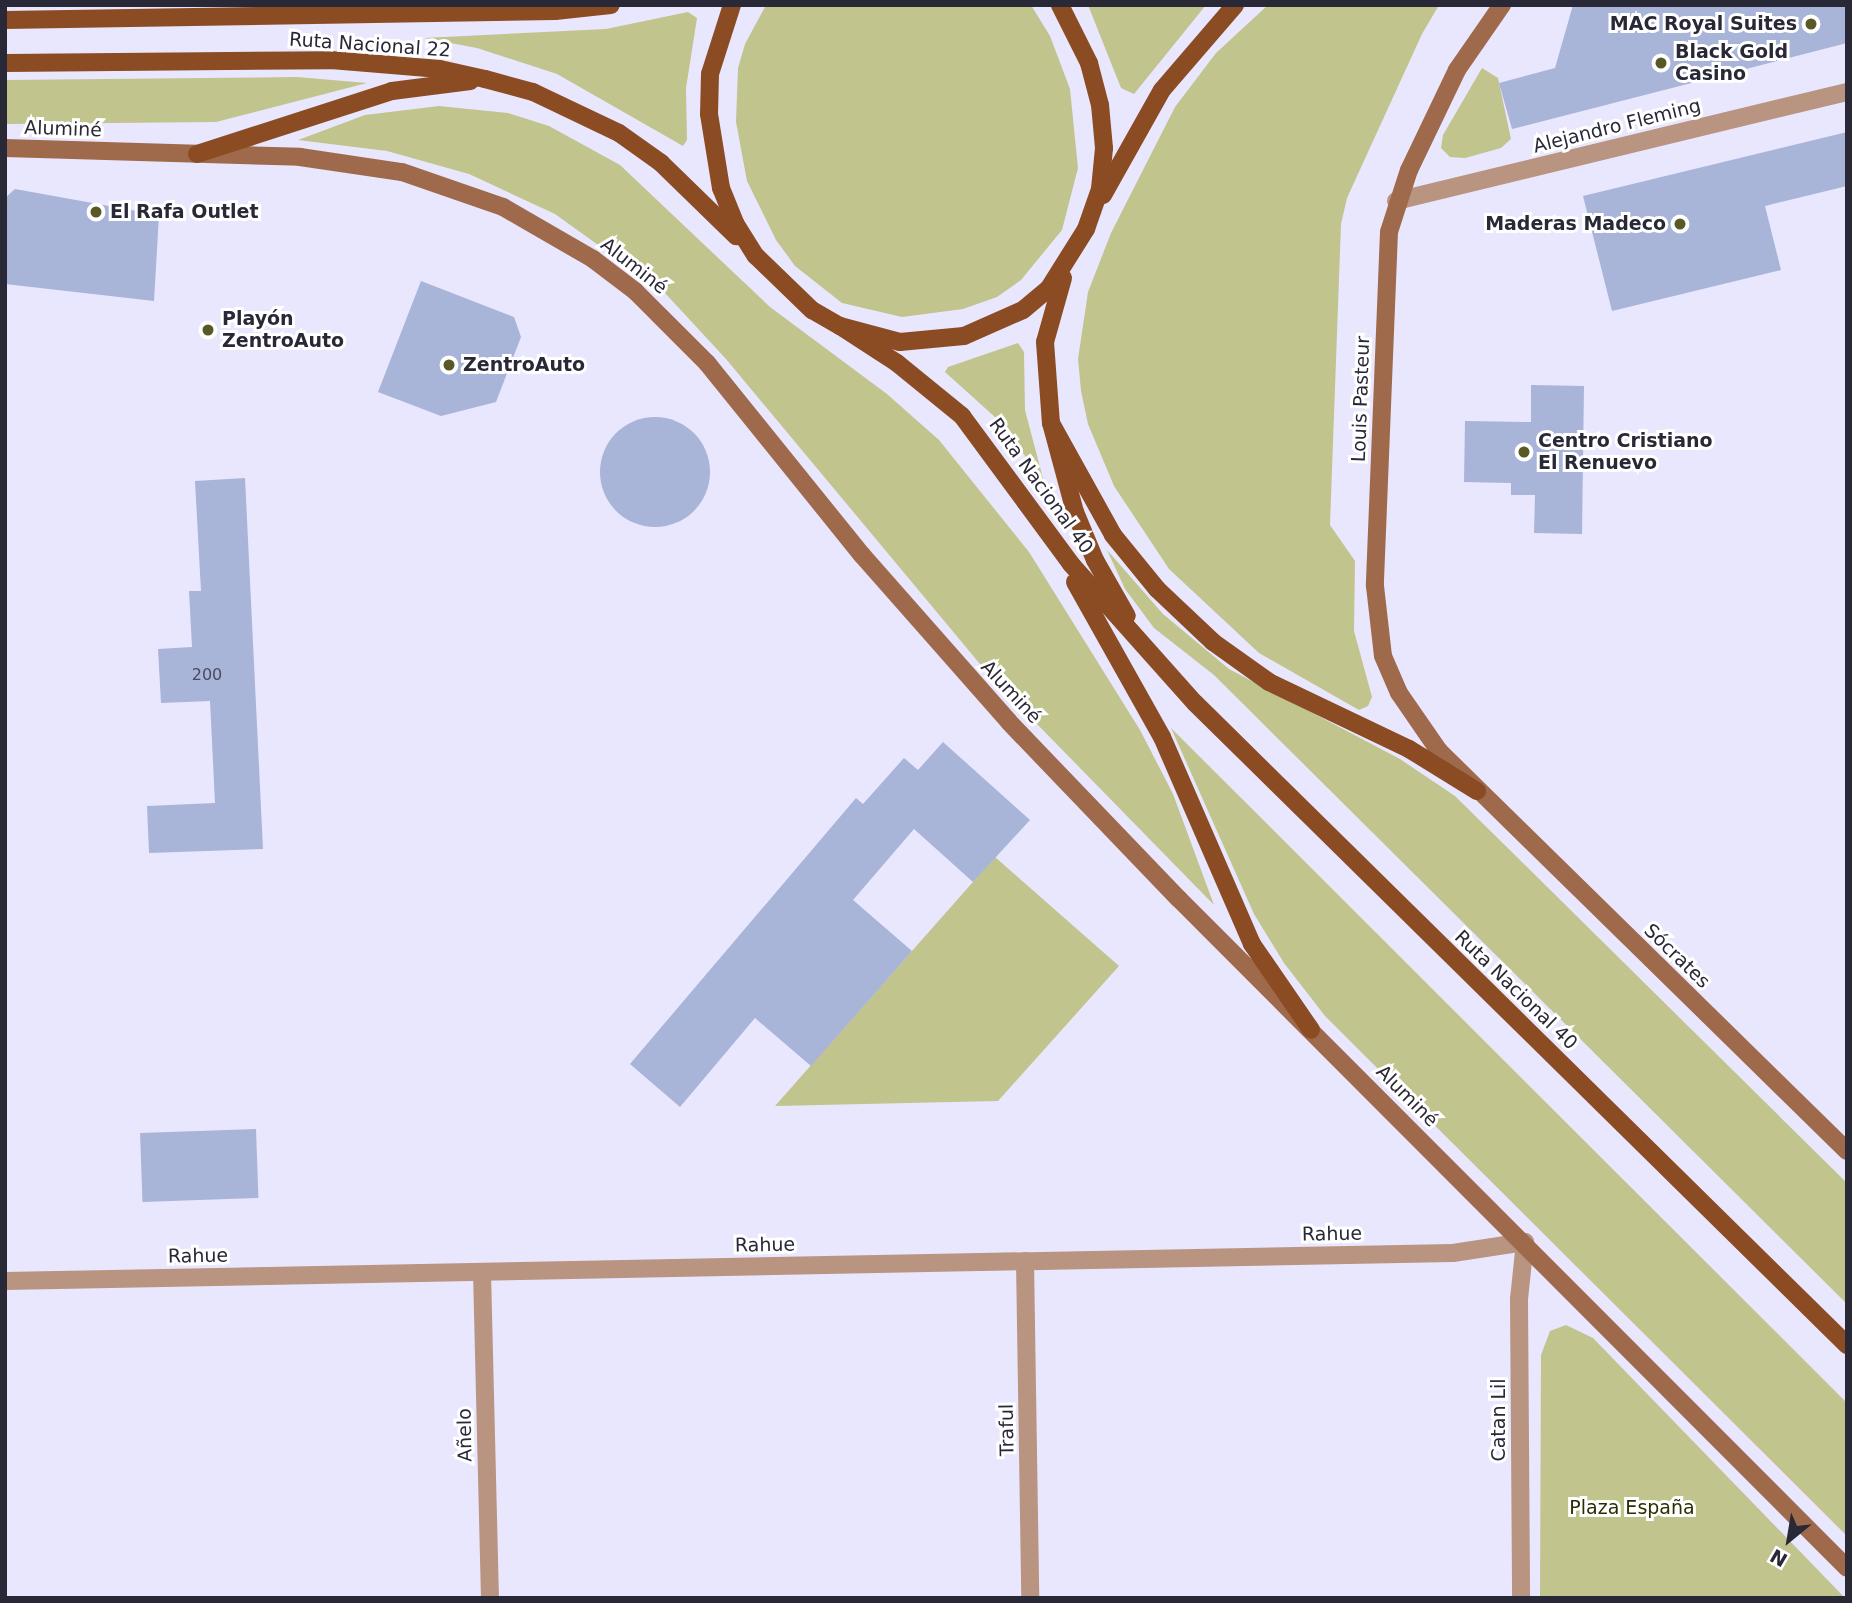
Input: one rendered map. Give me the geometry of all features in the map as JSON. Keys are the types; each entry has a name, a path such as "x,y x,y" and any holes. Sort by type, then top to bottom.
{"main road":[{"name":"Ruta Nacional 22","path":"5,20 555,11 611,5"},
{"path":"732,5 710,74 709,114 721,188 735,222 756,256 812,310 840,326 900,342 964,336 1023,310 1049,288 1069,262 1162,90 1235,5"},
{"path":"1060,5 1089,63 1100,106 1104,148 1100,189 1086,229"},
{"name":"Ruta Nacional 22","path":"5,63 331,60 440,69 485,79 533,92 619,134 661,163 756,256"},
{"path":"197,154 392,91 485,79"},
{"name":"Ruta Nacional 40","path":"1069,262 1045,342 1051,423 1076,512 1095,560 1158,663"},
{"name":"Ruta Nacional 40","path":"840,326 897,363 962,416 1071,564 1158,663 1269,779 1847,1345"},
{"path":"1051,423 1126,553 1213,642 1269,682 1409,749 1477,791"},
{"path":"1038,518 1156,726 1252,944 1311,1030"}],"street":[{"name":"Louis Pasteur","path":"1477,791 1410,714 1383,656 1376,622 1386,260 1396,201 1457,69 1502,5"},
{"name":"Alejandro Fleming","path":"1396,201 1847,92"},
{"name":"Aluminé","path":"5,148 351,162 438,184 503,207 543,229 635,291 707,363 862,555 1009,722 1311,1030 1847,1568"},
{"name":"Sócrates","path":"1477,791 1847,1150"},
{"name":"Rahue","path":"5,1281 1453,1252 1525,1242"},
{"name":"Catan Lil","path":"1521,1598 1519,1299 1525,1242"},
{"name":"Traful","path":"1026,1261 1030,1598"},
{"name":"Añelo","path":"482,1272 489,1598"}],"green space":[{"path":"766,5 1031,5 1050,36 1070,89 1078,168 1062,230 1021,280 997,297 963,309 902,317 842,303 795,266 776,240 747,181 736,122 738,68 745,44"},
{"path":"1088,5 1206,5 1134,94 1121,88"},
{"path":"1268,5 1439,5 1422,34 1347,198 1341,224 1330,525 1355,561 1354,631 1372,697 1368,706 1359,710 1259,653 1169,569 1114,486 1088,424 1081,391 1078,359 1088,292 1111,233 1175,107 1216,53"},
{"path":"688,12 697,18 686,88 687,140 683,146 557,74 477,48 424,38 606,29"},
{"path":"1482,68 1498,78 1511,139 1501,148 1465,158 1450,157 1441,148 1443,135"},
{"path":"297,77 367,83 216,122 5,124 5,80"},
{"path":"439,106 508,113 549,126 620,165 770,307 887,394 939,440 1029,552 1140,730 1173,794 1214,905 990,676 726,359 665,293 555,214 469,174 387,151 298,140 365,115"},
{"path":"1018,343 1024,352 1025,410 1045,486 1005,426 945,372 948,367"},
{"path":"1107,550 1163,614 1229,669 1400,759 1455,796 1847,1183 1847,1304 1214,675 1154,628 1125,589"},
{"path":"1171,728 1847,1403 1847,1536 1325,1016 1284,963 1254,914"},
{"path":"995,857 1119,966 998,1101 775,1106"},
{"name":"Plaza España","path":"1566,1325 1593,1338 1845,1598 1540,1598 1541,1355 1550,1331"}],"building":[{"name":"Black Gold Casino","path":"1573,5 1847,5 1847,43 1512,129 1499,83 1555,68"},
{"name":"Maderas Madeco","path":"1847,132 1847,186 1765,206 1781,270 1612,311 1583,196"},
{"path":"15,189 159,215 154,301 5,284 5,198"},
{"name":"ZentroAuto","path":"421,281 514,317 521,337 496,402 441,416 378,392"},
{"name":"Centro Cristiano El Renuevo","path":"1531,385 1584,386 1582,534 1534,533 1535,495 1511,495 1511,483 1464,482 1465,421 1531,422"},
{"path":"655,417 676,421 694,433 706,451 710,472 706,493 694,511 676,523 655,527 634,523 616,511 604,493 600,472 604,451 616,433 634,421"},
{"path":"245,478 263,849 149,853 147,806 215,803 210,701 161,703 158,649 192,647 189,591 201,591 195,481"},
{"path":"943,742 1030,820 973,882 914,829 853,900 912,951 811,1066 755,1018 680,1107 630,1064 856,798 863,804 904,758 918,770"},
{"path":"256,1129 258,1198 142,1202 140,1133"}],"place":[{"name":"MAC Royal Suites","path":"1811,24"},
{"name":"Black Gold Casino","path":"1661,63"},
{"name":"El Rafa Outlet","path":"96,212"},
{"name":"Maderas Madeco","path":"1680,224"},
{"name":"Playón ZentroAuto","path":"208,330"},
{"name":"ZentroAuto","path":"449,365"},
{"name":"Centro Cristiano El Renuevo","path":"1524,452"}]}
